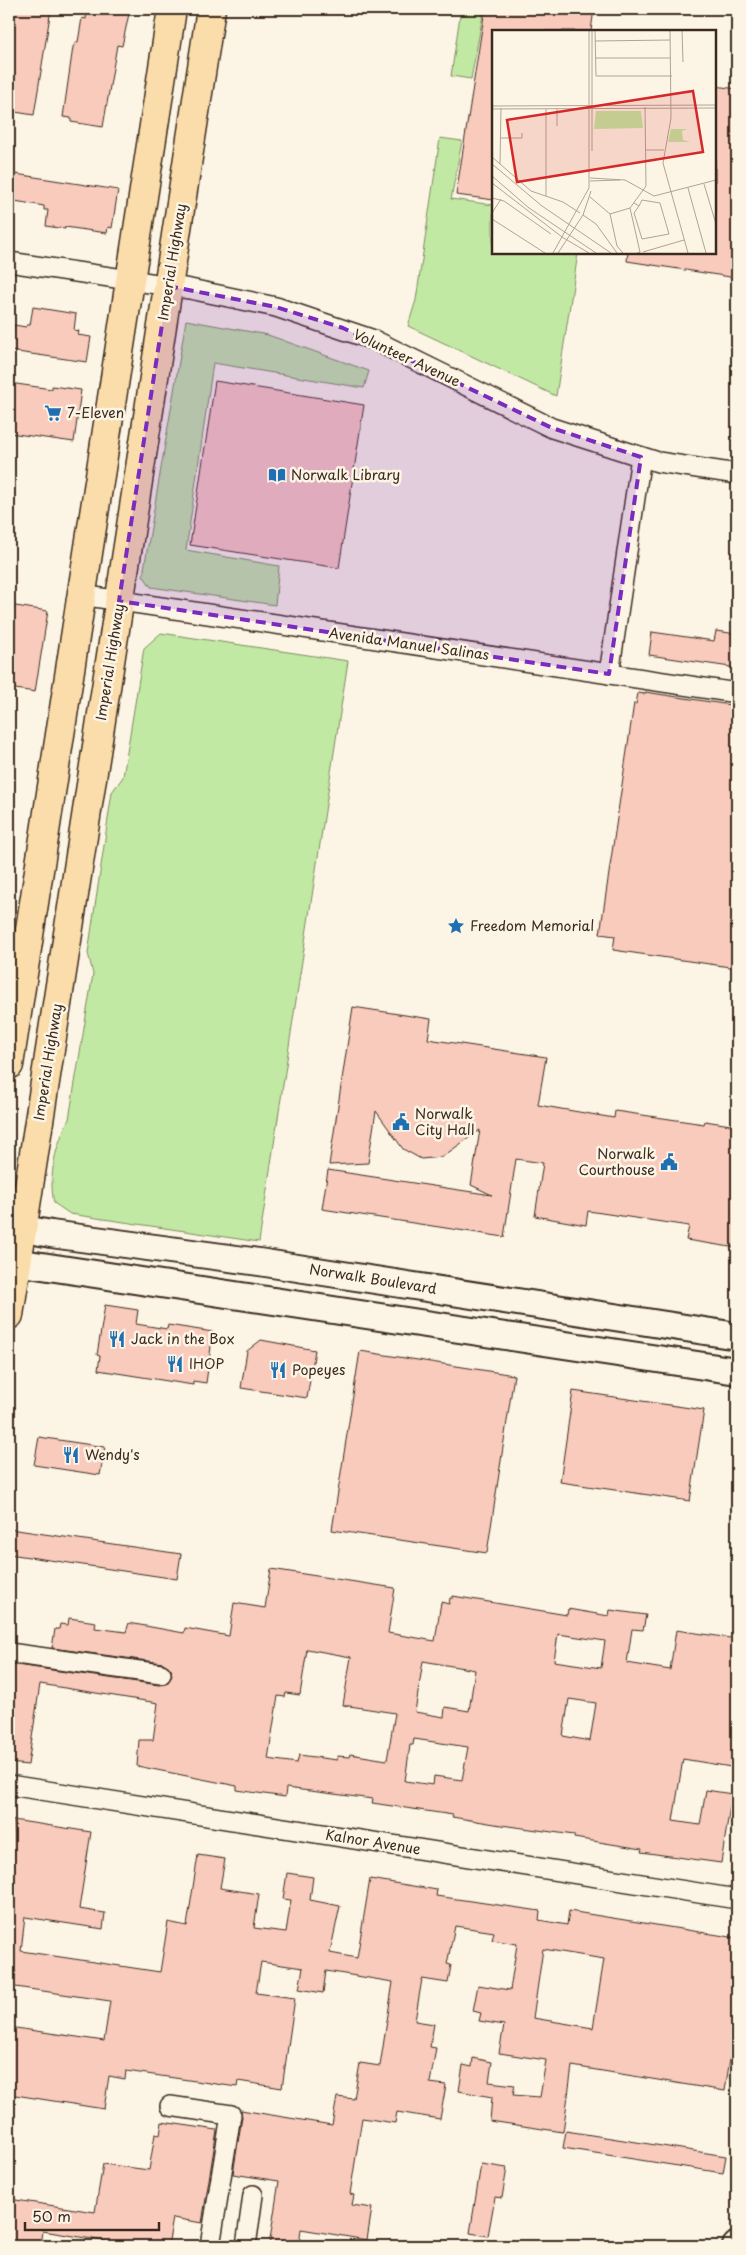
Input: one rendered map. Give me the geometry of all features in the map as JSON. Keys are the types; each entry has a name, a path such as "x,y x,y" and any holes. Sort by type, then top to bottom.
{"main road":[{"path":"9,1065 172,9"},
{"path":"189,9 191,16 182,88 190,146"},
{"name":"Imperial Highway","path":"9,1315 16,1227 119,601 211,9"},
{"name":"Norwalk Boulevard","path":"16,1227 249,1260 737,1336"},
{"path":"13,1262 737,1371"}],"street":[{"name":"Volunteer Avenue","path":"9,262 130,282 168,286 276,306 350,331 393,349 552,428 658,462 737,474"},
{"path":"609,674 641,457"},
{"name":"Avenida Manuel Salinas","path":"81,595 737,693"},
{"path":"9,1653 161,1674"},
{"name":"Kalnor Avenue","path":"9,1785 737,1899"},
{"path":"170,2106 231,2116 210,2246"},
{"path":"246,2246 254,2196"}],"highlighted area":[{"path":"168,286 276,307 343,328 552,428 641,457 609,674 119,601"}],"green space":[{"path":"461,9 484,9 471,79 451,76"},
{"path":"440,138 462,141 451,199 492,205 492,254 578,254 556,396 408,326 416,300"},
{"path":"186,320 268,335 369,371 364,388 213,363 186,550 279,566 275,605 151,587 143,575"},
{"path":"161,633 348,661 259,1242 70,1214 54,1203 52,1192 54,1160 60,1139 69,1119 93,974 88,953 112,792 123,777 144,648"}],"building":[{"path":"9,9 51,9 34,115 9,111 9,60 12,38 9,38"},
{"path":"87,9 130,9 122,46 117,45 103,127 71,122 71,118 63,117 73,47 78,42 82,18 86,19"},
{"path":"485,9 594,9 591,30 492,30 492,200 456,195"},
{"path":"716,86 737,89 737,278 627,261 628,254 716,254"},
{"path":"9,173 118,190 112,228 108,227 107,233 46,226 48,210 44,210 44,206 9,200"},
{"path":"33,307 76,314 74,330 79,331 78,335 91,337 87,362 10,351 14,325 26,327 30,325"},
{"name":"Norwalk Library","path":"215,381 364,405 339,568 190,545"},
{"path":"9,383 52,389 52,386 81,390 74,442 9,433"},
{"path":"9,605 48,611 35,692 9,688"},
{"path":"716,631 737,634 737,668 649,655 652,632 714,641"},
{"path":"645,692 737,706 737,968 613,950 615,936 600,934 634,703 636,704 638,693 645,694"},
{"path":"353,1007 431,1019 428,1039 546,1057 538,1105 614,1118 615,1111 704,1124 705,1121 737,1126 737,1248 686,1240 689,1226 588,1211 586,1225 535,1216 543,1163 516,1159 504,1237 322,1209 328,1170 492,1195 471,1185 480,1130 442,1157 421,1159 403,1149 376,1111 368,1163 329,1165"},
{"path":"105,1305 138,1310 136,1324 167,1329 168,1325 213,1332 206,1383 193,1381 193,1385 98,1370 100,1356 97,1355"},
{"name":"Popeyes","path":"261,1340 315,1350 307,1398 241,1388 247,1351"},
{"path":"360,1351 514,1375 487,1553 332,1530"},
{"path":"573,1391 704,1410 690,1501 560,1482"},
{"name":"Wendy's","path":"39,1437 105,1447 100,1475 34,1465"},
{"path":"10,1529 181,1554 177,1579 9,1554"},
{"path":"271,1569 395,1588 388,1633 435,1641 441,1602 449,1604 450,1598 453,1598 453,1596 567,1615 568,1609 609,1616 610,1610 646,1615 643,1630 632,1629 627,1663 670,1670 676,1630 737,1639 737,1768 683,1759 673,1821 700,1825 706,1790 732,1794 721,1863 641,1852 642,1849 574,1838 574,1835 501,1825 452,1817 453,1815 372,1803 373,1799 286,1788 285,1797 237,1790 237,1786 137,1766 139,1740 153,1740 158,1703 40,1684 28,1765 9,1763 9,1664 159,1685 166,1684 172,1676 171,1669 163,1663 52,1648 55,1629 59,1629 60,1624 68,1625 69,1618 96,1622 95,1628 126,1632 129,1623 184,1633 185,1628 229,1636 234,1603 265,1608","holes":["558,1634 605,1641 601,1668 554,1661","307,1649 351,1657 343,1705 395,1713 387,1760 350,1754 349,1757 338,1756 337,1760 299,1755 297,1763 268,1759 278,1696 285,1697 286,1693 300,1695","423,1661 475,1670 469,1711 445,1707 444,1717 415,1712","569,1699 596,1703 590,1741 563,1736","414,1739 468,1747 462,1780 434,1776 433,1785 405,1781 410,1745 413,1745"]},
{"path":"13,1820 91,1832 79,1909 105,1913 103,1929 25,1917 21,1951 160,1972 168,1922 187,1926 198,1855 225,1859 220,1888 259,1894 254,1928 286,1932 291,1900 283,1899 287,1873 313,1877 310,1900 340,1906 330,1953 357,1958 370,1879 437,1890 436,1896 540,1911 539,1920 567,1925 569,1911 737,1938 737,2013 725,2091 572,2066 563,2132 490,2121 492,2097 459,2091 463,2065 472,2067 473,2058 492,2062 489,2082 515,2085 513,2095 540,2097 546,2060 499,2053 504,2025 479,2021 481,2013 473,2011 478,1985 510,1990 517,1944 492,1940 494,1932 455,1926 447,1964 451,1965 448,1983 422,1979 415,2021 434,2024 430,2047 436,2048 430,2083 446,2085 440,2119 397,2112 395,2123 362,2118 350,2194 354,2195 352,2205 372,2208 367,2240 301,2229 299,2246 269,2246 279,2181 233,2174 242,2117 241,2110 332,2125 337,2097 354,2099 360,2063 380,2066 393,1982 326,1971 323,1993 299,1989 303,1968 261,1962 256,1993 295,1998 282,2088 238,2081 237,2087 126,2071 125,2079 109,2076 104,2109 9,2094 9,2027 104,2041 110,2001 9,1986 9,1858","holes":["543,1949 604,1959 593,2028 533,2018"]},
{"path":"162,2122 217,2130 202,2223 173,2218 168,2246 135,2246 43,2231 41,2246 9,2246 9,2199 95,2212 103,2164 149,2170 155,2134 160,2135"},
{"path":"566,2131 726,2156 723,2173 563,2148"},
{"path":"481,2164 507,2168 502,2198 495,2197 488,2236 470,2233"}],"place":[{"name":"7-Eleven","path":"53,413"},
{"name":"Norwalk Library","path":"277,475"},
{"name":"Freedom Memorial","path":"456,926"},
{"name":"Norwalk City Hall","path":"401,1122"},
{"name":"Norwalk Courthouse","path":"669,1162"},
{"name":"Jack in the Box","path":"117,1339"},
{"name":"IHOP","path":"175,1364"},
{"name":"Popeyes","path":"278,1370"},
{"name":"Wendy's","path":"71,1455"}]}
